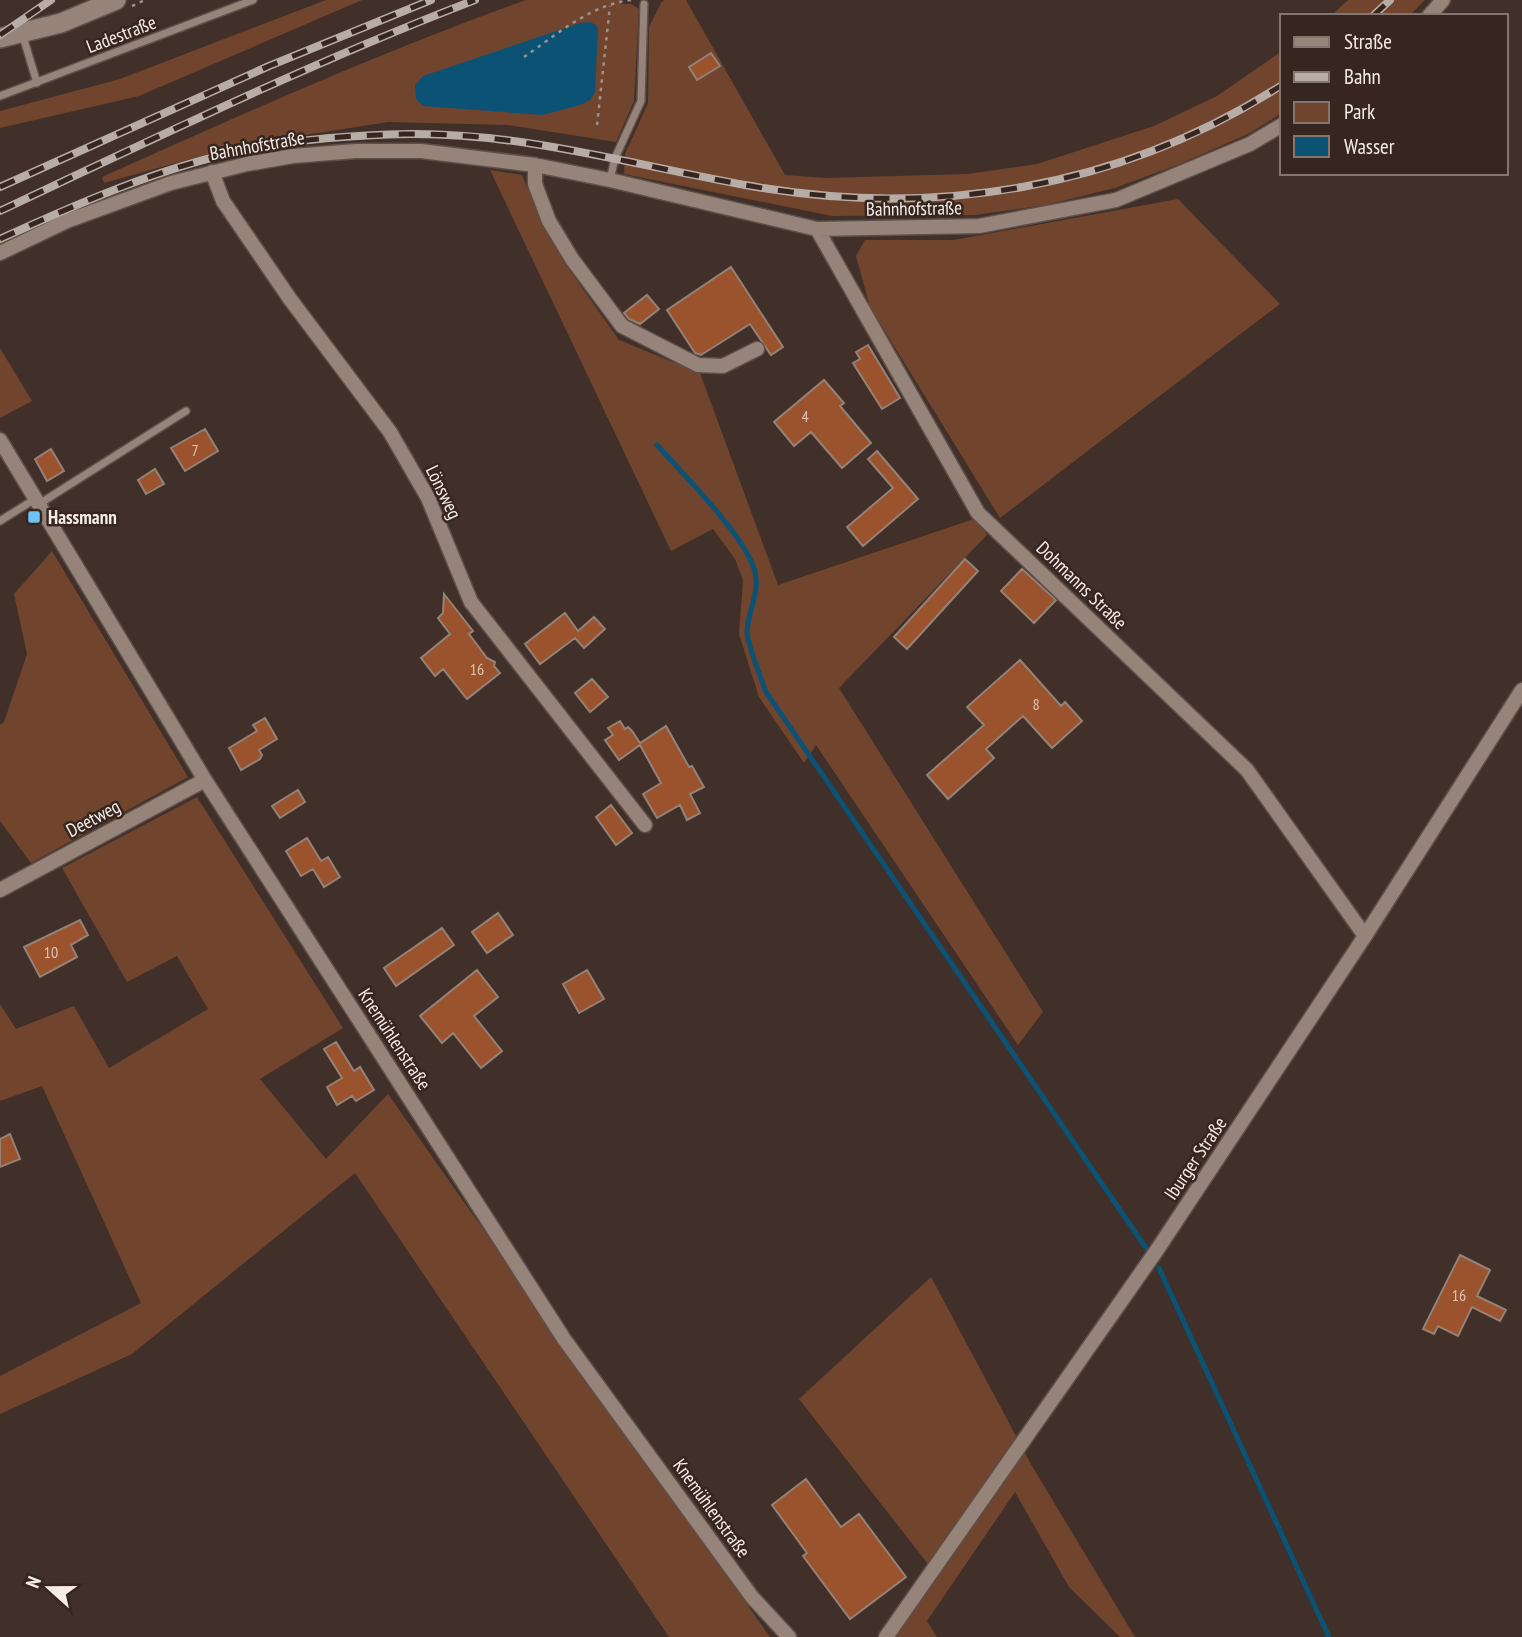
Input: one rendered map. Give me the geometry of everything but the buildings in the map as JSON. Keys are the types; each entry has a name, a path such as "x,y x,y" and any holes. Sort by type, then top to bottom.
{"street":[{"path":"0,37 61,23 116,0"},
{"path":"1431,14 1443,0"},
{"name":"Bahnhofstraße","path":"0,253 67,221 171,183 293,156 356,151 421,151 535,165 817,229 979,226 1116,200 1250,144 1280,126"},
{"path":"535,165 535,184 549,221 572,259 622,326 698,365 723,366 757,349"},
{"name":"Lönsweg","path":"212,172 230,212 290,299 390,432 429,498 471,601 645,825"},
{"name":"Dohmanns Straße","path":"817,229 978,513 1247,770 1365,936"},
{"name":"Knemühlenstraße","path":"0,440 205,780 564,1339 752,1597 789,1637"},
{"name":"Iburger Straße","path":"886,1637 1157,1250 1365,936 1522,690"},
{"name":"Deetweg","path":"0,890 205,780"}],"lane":[{"name":"Ladestraße","path":"0,96 253,0"},
{"path":"610,180 615,158 641,101 644,4"},
{"path":"22,32 37,83"},
{"path":"0,521 186,411"}],"path":[{"path":"524,57 582,16 631,0"},
{"path":"597,125 610,6"}],"green space":[{"path":"326,0 362,0 139,96 0,128 0,111 120,79"},
{"path":"526,0 621,0 622,4 631,4 639,9 634,101 616,142 508,125 388,122 241,145 104,183 102,177 259,107 365,62"},
{"path":"664,0 686,0 785,175 825,178 967,174 1037,164 1154,126 1217,96 1280,52 1280,114 1248,134 1180,164 1115,188 1046,205 975,215 832,216 624,174 625,154 648,103 649,27"},
{"path":"1348,0 1425,0 1411,14 1333,14"},
{"path":"490,170 522,175 543,225 566,265 619,340 700,373 778,585 977,518 987,535 839,688 1043,1012 1018,1045 816,745 804,763 759,697 739,634 743,580 735,559 713,529 671,551"},
{"path":"1178,199 1280,304 1000,518 870,307 856,256 865,240 954,240"},
{"path":"0,348 32,401 0,418"},
{"path":"52,551 188,777 31,863 0,821 0,725 4,722 27,654 14,594"},
{"path":"197,797 343,1028 260,1079 326,1159 388,1094 770,1637 669,1637 355,1173 132,1354 0,1414 0,1376 141,1303 42,1086 0,1101 0,1004 16,1029 74,1006 109,1068 208,1009 177,956 127,982 62,868"},
{"path":"931,1277 1032,1466 1135,1637 1120,1637 1069,1587 1015,1492 927,1621 937,1637 880,1637 928,1564 799,1399"}],"water":[{"path":"590,22 596,25 598,30 595,92 590,100 580,105 542,115 423,106 416,99 415,85 423,76 580,23"}],"waterway":[{"path":"657,445 713,507 750,558 756,587 747,631 766,692 1146,1248"},
{"path":"1159,1268 1329,1637"}],"railway":[{"path":"0,35 51,0"},
{"path":"0,187 269,66 431,0"},
{"path":"0,211 295,74 475,0"},
{"path":"1375,14 1390,0"},
{"path":"0,239 60,212 181,166 285,143 368,135 453,135 537,144 745,185 816,195 886,198 955,196 1024,187 1091,171 1156,149 1220,121 1280,86"}],"place":[{"name":"Hassmann","path":"34,517"}]}
